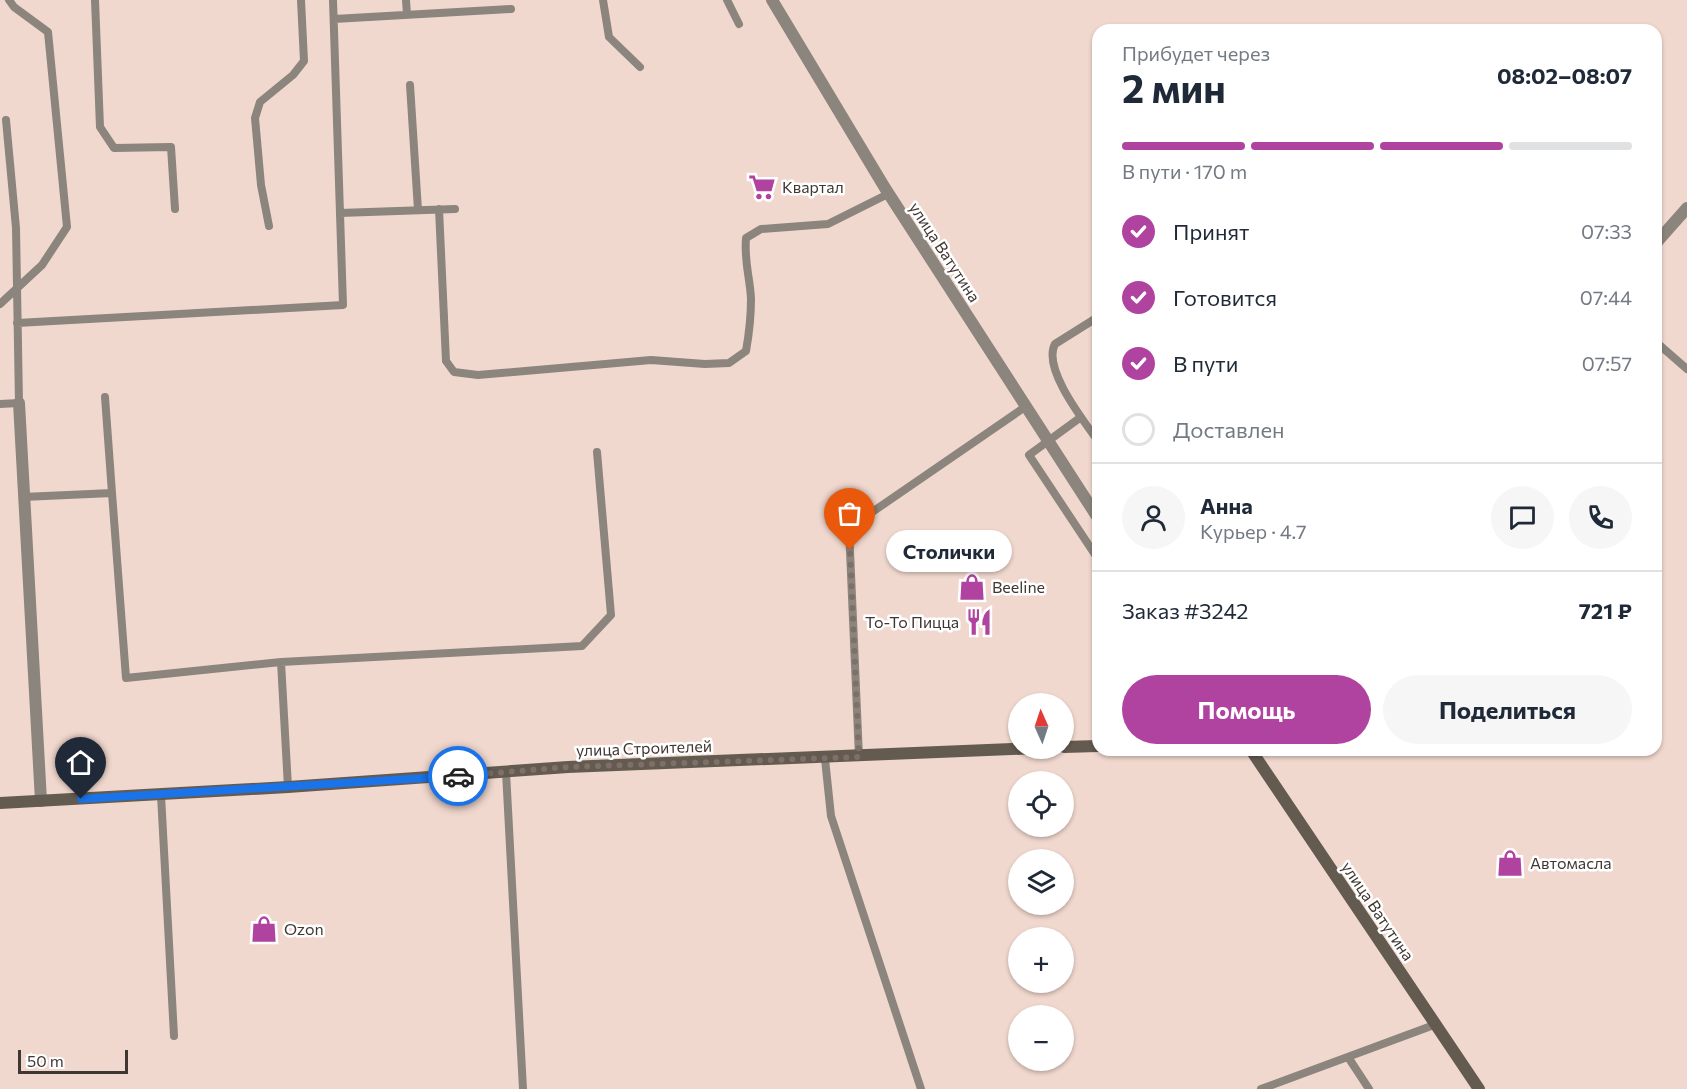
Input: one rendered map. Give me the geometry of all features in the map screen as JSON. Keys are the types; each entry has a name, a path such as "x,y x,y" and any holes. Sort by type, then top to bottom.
{"main road":[{"path":"1074,747 1092,746"},
{"name":"улица Строителей","path":"0,803 161,795 506,772 1008,750"},
{"name":"улица Ватутина","path":"1255,756 1479,1089"}],"street":[{"name":"улица Ватутина","path":"771,0 888,194 1092,509"},
{"path":"1662,236 1687,208"},
{"path":"19,404 41,801"}],"lane":[{"path":"0,304 42,265 67,227 48,32 14,7 9,0"},
{"path":"95,0 100,127 114,148 171,147 175,209"},
{"path":"269,226 261,186 255,118 260,102 293,75 304,60 301,0"},
{"path":"17,323 343,305 333,0"},
{"path":"406,0 407,15"},
{"path":"603,0 609,37 640,67"},
{"path":"727,0 739,24"},
{"path":"334,19 511,9"},
{"path":"410,85 418,210"},
{"path":"0,404 19,404 16,228 6,120"},
{"path":"440,209 446,361 454,372 478,375 651,360 705,364 729,363 746,351 750,332 751,297 744,261 746,238 761,229 828,224 888,194"},
{"path":"340,213 455,209"},
{"path":"1092,321 1055,344 1051,351 1052,366 1092,433"},
{"path":"1662,347 1687,369"},
{"path":"105,397 126,678 281,662 582,646 611,615 597,452"},
{"path":"859,757 849,528 1025,408"},
{"path":"1081,417 1029,455 1092,551"},
{"path":"23,497 112,493"},
{"path":"281,662 288,787"},
{"path":"825,759 831,816 921,1089"},
{"path":"506,772 523,1089"},
{"path":"161,795 174,1036"},
{"path":"1261,1089 1434,1025"},
{"path":"1348,1058 1369,1089"}],"way so far":[{"path":"458,776 568,767 859,757 850,550"}],"place":[{"name":"Квартал","path":"762,187"},
{"name":"Столички","path":"850,550"},
{"name":"Beeline","path":"972,587"},
{"name":"То-То Пицца","path":"979,622"},
{"name":"Автомасла","path":"1510,863"},
{"name":"Ozon","path":"264,929"}],"route":[{"path":"81,799 458,776"}]}
